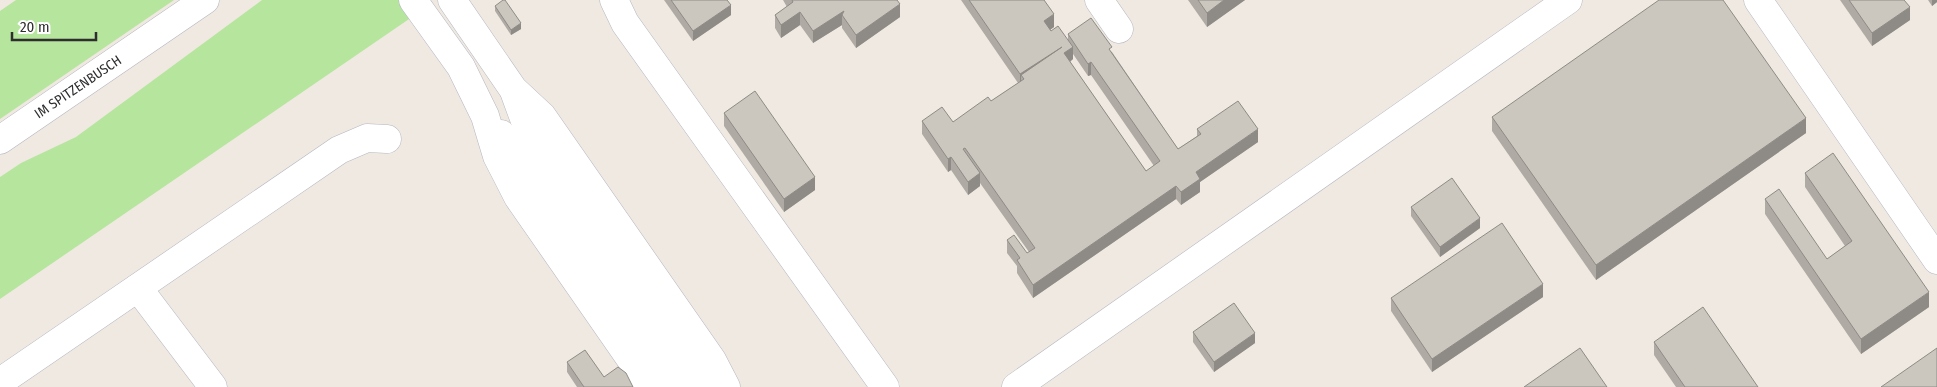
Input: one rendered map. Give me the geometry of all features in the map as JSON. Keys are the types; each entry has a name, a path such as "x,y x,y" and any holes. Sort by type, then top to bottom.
{"street":[{"name":"IM SPITZENBUSCH","path":"0,140 205,0"},
{"path":"412,0 461,67 486,116 497,156 518,197 650,387"},
{"path":"452,0 513,88 542,116 712,360 726,387"},
{"path":"614,0 624,23 885,387"},
{"path":"1099,0 1119,29"},
{"path":"1016,387 1568,0"},
{"path":"1758,0 1937,260"},
{"path":"513,88 529,132 694,375 705,387"},
{"path":"486,116 509,144 676,387"},
{"path":"0,382 338,150 367,138 386,139"},
{"path":"138,288 213,387"}],"green space":[{"path":"16,0 174,0 0,119 0,11"},
{"path":"262,0 400,0 412,17 0,299 0,177 21,163 76,137"}],"building":[{"path":"505,0 521,23 511,30 495,6"},
{"path":"671,0 727,0 731,5 693,31"},
{"path":"792,0 897,0 900,4 856,35 842,15 844,11 813,31 800,12 781,25 775,15 793,2"},
{"path":"969,0 1044,0 1054,14 1044,21 1051,31 1058,26 1073,47 1064,53 1146,171 1160,161 1091,62 1088,64 1068,34 1091,18 1112,47 1109,49 1178,149 1201,134 1197,129 1238,101 1258,129 1196,172 1200,179 1181,192 1176,186 1033,285 1017,260 1020,258 1007,240 1014,235 1027,253 1035,248 965,148 963,149 980,173 968,182 951,157 948,159 922,121 942,107 953,122 988,97 991,101 1024,79 1021,75 1062,47 1020,74"},
{"path":"1198,0 1224,0 1207,13"},
{"path":"1659,0 1723,0 1806,118 1596,265 1492,117"},
{"path":"1849,0 1904,0 1910,7 1872,33"},
{"path":"755,91 815,177 784,199 724,113"},
{"path":"1833,153 1929,292 1861,339 1765,199 1779,189 1827,259 1852,241 1805,173"},
{"path":"1452,178 1480,218 1440,247 1411,207"},
{"path":"1502,223 1543,284 1432,359 1391,298"},
{"path":"1234,303 1255,333 1214,362 1193,332"},
{"path":"1703,307 1758,387 1685,387 1654,342"},
{"path":"1580,348 1607,387 1524,387"},
{"path":"1937,348 1937,387 1881,387"},
{"path":"585,350 604,377 618,367 626,373 633,387 584,387 567,362"}]}
